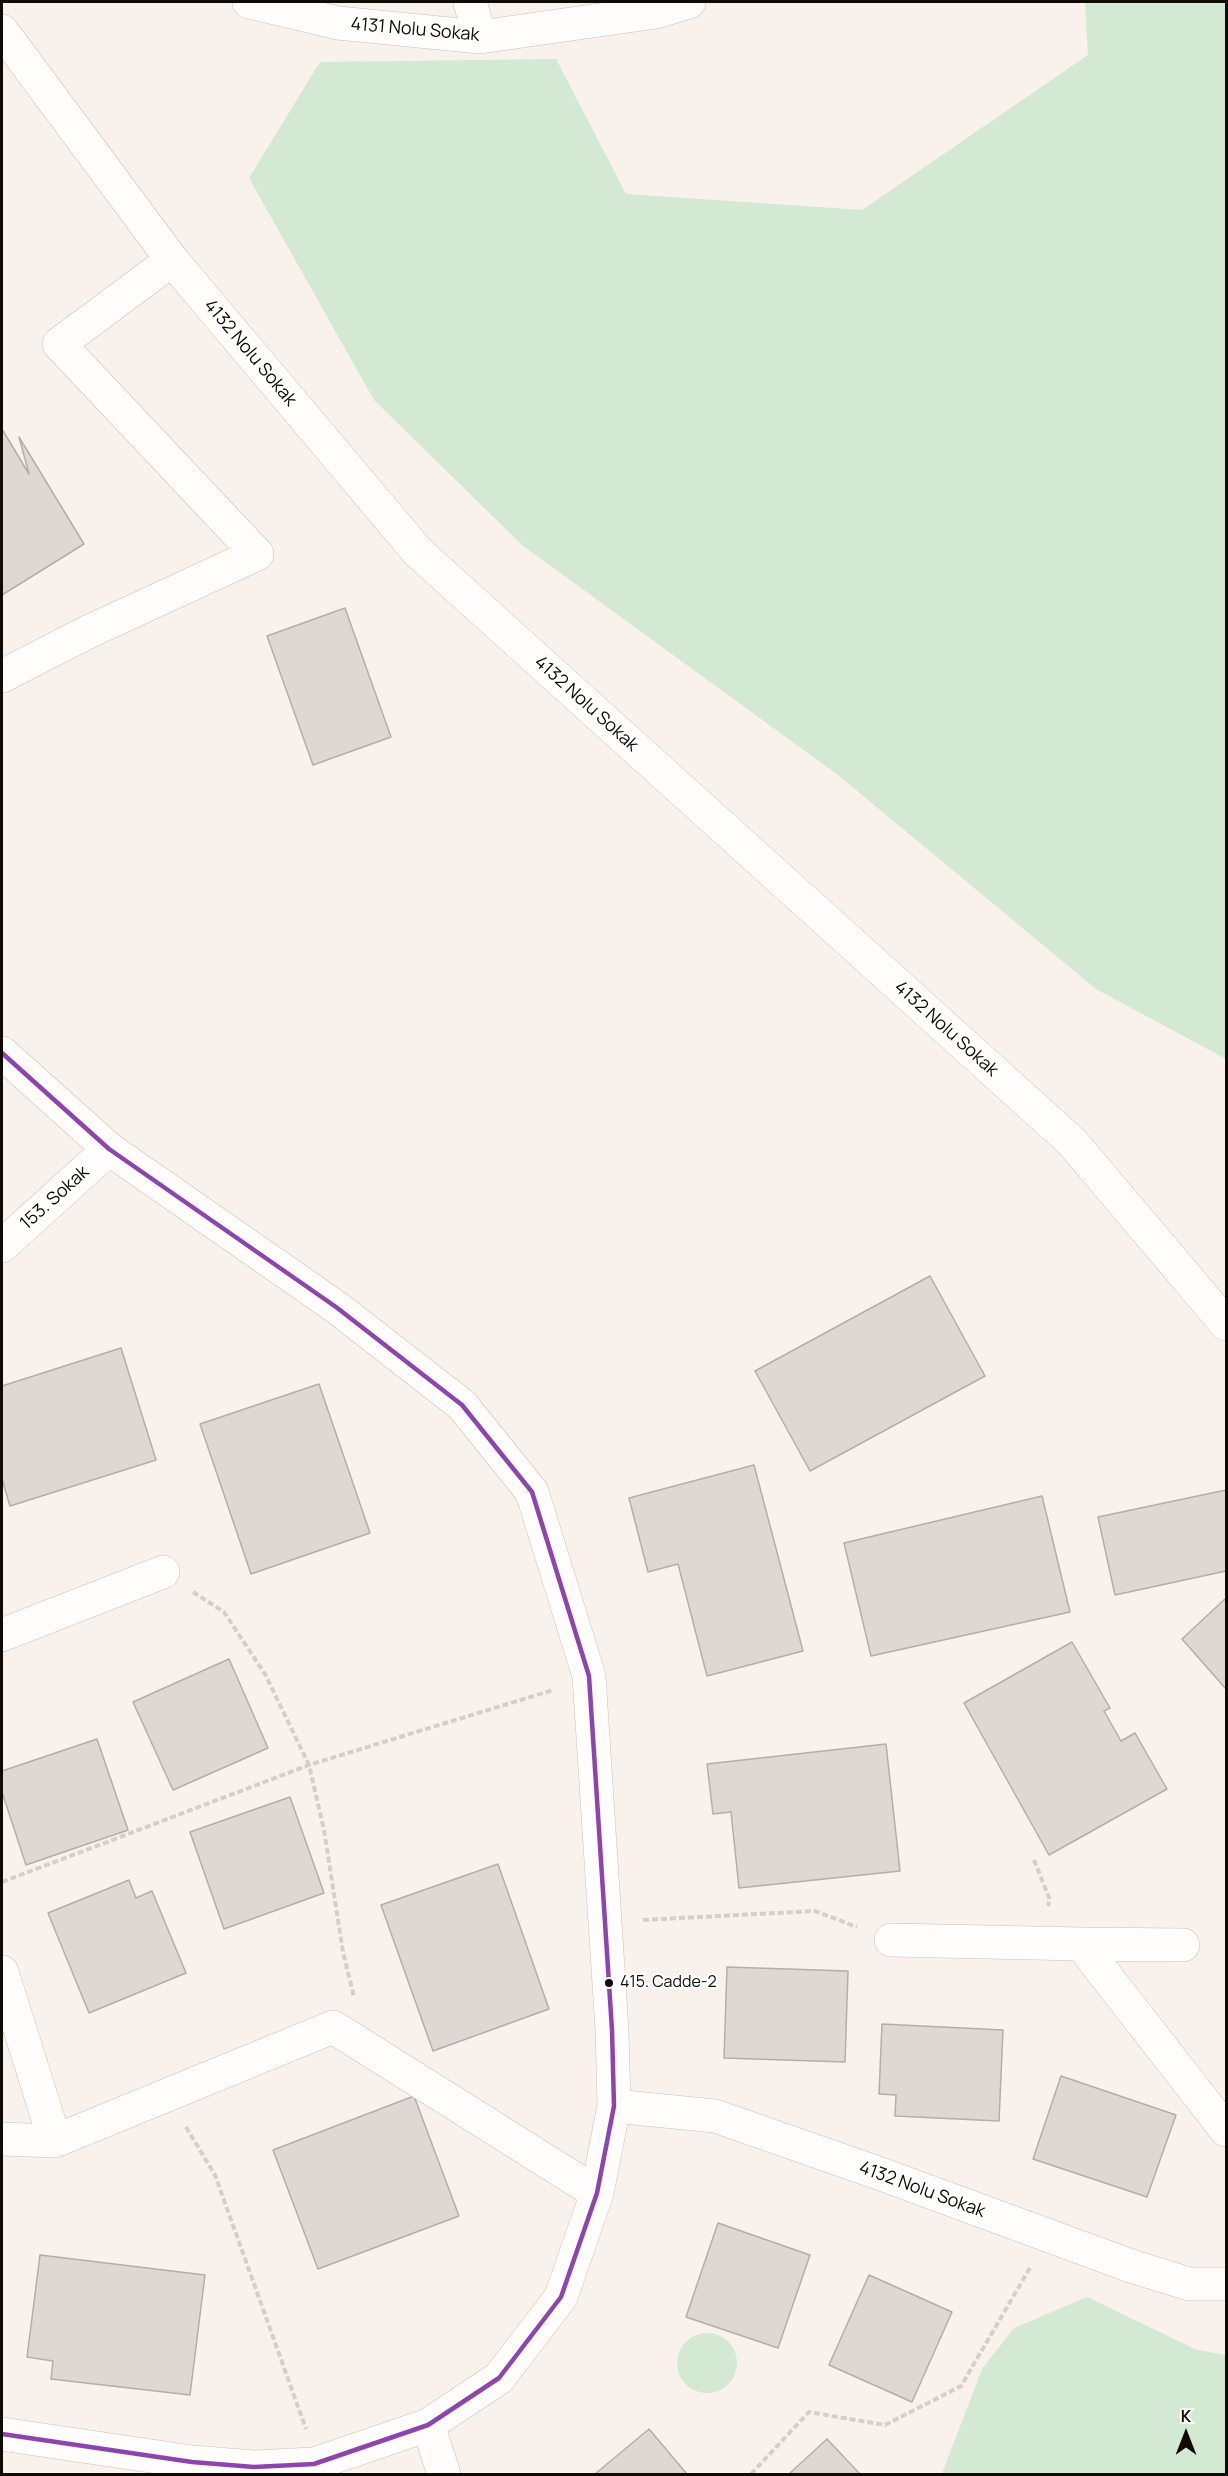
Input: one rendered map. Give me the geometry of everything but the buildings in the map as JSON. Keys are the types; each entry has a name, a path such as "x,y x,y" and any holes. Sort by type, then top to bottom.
{"street":[{"name":"4131 Nolu Sokak","path":"249,2 338,23 480,37 656,12 689,2"},
{"path":"470,2 480,37"},
{"name":"4132 Nolu Sokak","path":"2,31 172,260 417,552 1072,1142 1227,1324"},
{"path":"2,676 88,632 257,554 59,344 172,260"},
{"path":"2,1053 109,1149 336,1307 462,1405 532,1492 589,1676 614,2106 597,2193 561,2297 499,2378 428,2425 314,2464 254,2467 142,2464 2,2434"},
{"name":"153. Sokak","path":"2,1246 109,1149"},
{"path":"2,1635 163,1572"},
{"path":"891,1940 1183,1945"},
{"path":"1081,1944 1227,2130"},
{"path":"2,1972 55,2141"},
{"path":"2,2139 55,2141 333,2027 597,2193"},
{"name":"4132 Nolu Sokak","path":"614,2106 715,2116 1131,2266 1189,2284 1227,2283"},
{"path":"428,2425 444,2475"}],"path":[{"path":"163,1572 224,1612 265,1674 309,1765 324,1830 343,1952 355,2002 333,2027"},
{"path":"2,1882 309,1765 555,1689"},
{"path":"1034,1860 1050,1900 1037,1944"},
{"path":"604,1922 815,1911 891,1940"},
{"path":"168,2096 215,2175 308,2435"},
{"path":"752,2475 809,2412 885,2425 961,2386 1048,2236"}],"green space":[{"path":"1085,2 1226,2 1226,1059 1096,989 838,775 522,545 374,400 249,178 320,62 556,59 626,194 862,210 1088,55"},
{"path":"1087,2297 1197,2350 1226,2355 1226,2474 942,2474 982,2369 1014,2328"},
{"path":"707,2333 724,2338 732,2346 737,2363 732,2380 724,2388 707,2393 690,2388 682,2380 677,2363 682,2346 690,2338"}],"transit line":[{"path":"2,1053 109,1149 336,1307 462,1405 532,1492 589,1676 612,2030 614,2106 597,2193 561,2297 499,2378 428,2425 314,2464 254,2467 192,2462 2,2434"}],"place":[{"name":"415. Cadde-2","path":"609,1983"}]}
